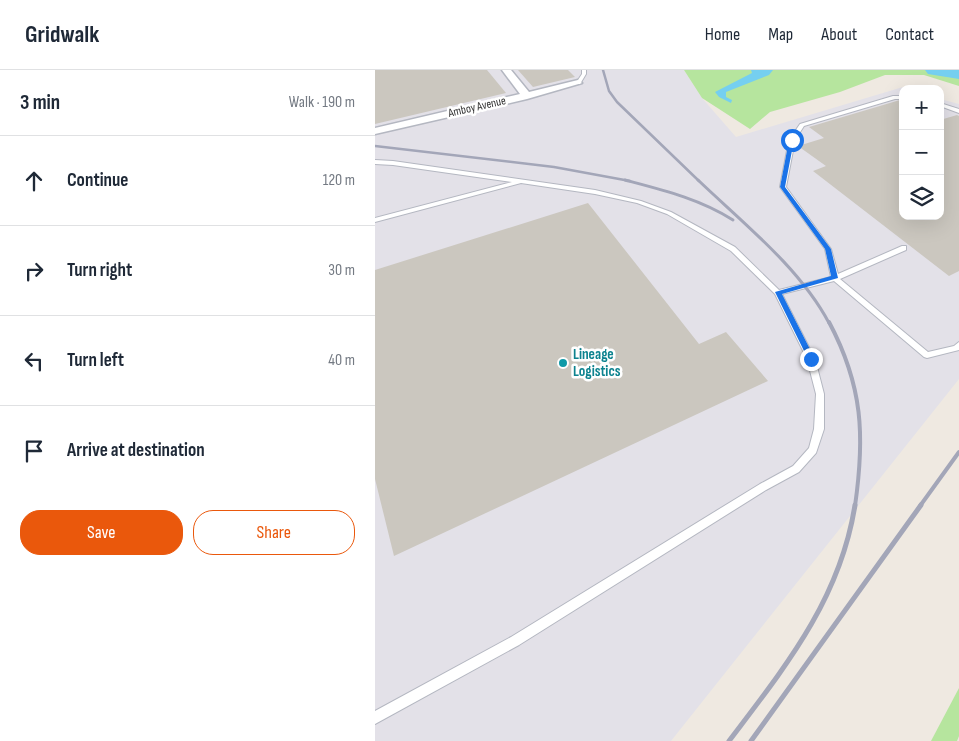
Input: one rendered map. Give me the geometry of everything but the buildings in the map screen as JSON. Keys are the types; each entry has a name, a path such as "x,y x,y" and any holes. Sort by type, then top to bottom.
{"street":[{"path":"506,70 527,96"},
{"name":"Amboy Avenue","path":"375,131 578,83"}],"lane":[{"path":"578,83 584,70"},
{"path":"899,98 895,97 802,125 792,140 783,187 828,249 835,278 927,355 957,348 959,345"},
{"path":"944,105 959,111"},
{"path":"375,162 595,192 639,202 669,213 733,250 778,292 811,359 820,394 819,429 813,450 796,469 763,487 515,641 375,718"},
{"path":"375,220 524,181"},
{"path":"778,292 835,278 904,248"}],"shaded area":[{"path":"375,70 684,70 702,98 736,137 899,88 899,220 944,220 944,100 959,104 959,379 671,741 375,741"}],"green space":[{"path":"684,70 959,70 959,86 924,75 885,75 840,92 770,112 750,129 702,98"},
{"path":"959,688 959,736 957,741 931,741"}],"water":[{"path":"751,70 773,70 769,75 726,92 726,97 732,100 731,103 719,97 715,92 752,73"}],"waterway":[{"path":"934,70 959,74"}],"railway":[{"path":"603,70 609,91 617,102 699,181"},
{"path":"375,146 554,167 626,180"},
{"path":"626,180 630,181"},
{"path":"626,180 708,206 733,220"},
{"path":"698,180 787,265 817,303 829,323"},
{"path":"829,322 849,368 855,390 860,434 860,457 855,506"},
{"path":"920,506 959,452"},
{"path":"729,741 790,659 823,602 837,572 848,539 855,505"},
{"path":"751,741 921,505"}],"place":[{"name":"Lineage Logistics","path":"563,363"}],"route":[{"path":"792,140 783,187 828,249 835,278 778,292 796,325 811,359"}]}
